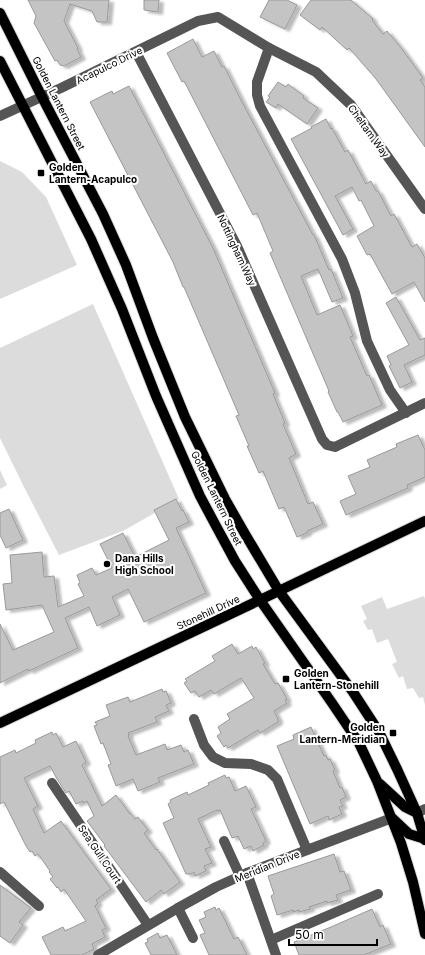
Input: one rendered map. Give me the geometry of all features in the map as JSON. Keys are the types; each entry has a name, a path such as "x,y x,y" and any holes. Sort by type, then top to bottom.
{"main road":[{"name":"Golden Lantern Street","path":"0,13 103,214 126,266 180,404 225,499 279,591 353,692 379,732 397,769 421,811 425,839"},
{"name":"Golden Lantern Street","path":"0,61 91,239 122,309 156,396 200,496 235,561 260,600 359,743 377,781 401,843 413,882 425,934"},
{"name":"Stonehill Drive","path":"0,723 425,521"},
{"path":"377,781 405,807 421,811"},
{"path":"392,818 409,834 425,839"}],"street":[{"name":"Acapulco Drive","path":"0,116 198,21 218,17"},
{"name":"Cheltam Way","path":"218,17 269,48 316,72 351,105 425,209"},
{"path":"269,48 257,82 257,95 260,106 342,259 355,293 367,341 390,390 406,413 425,404"},
{"name":"Nottingham Way","path":"136,52 237,246 322,439 327,445 335,447 406,413"},
{"path":"194,719 204,745 213,757 225,763 251,764 268,770 277,779 307,850"},
{"name":"Sea Gull Court","path":"52,783 148,925"},
{"name":"Meridian Drive","path":"98,955 216,886 392,818"},
{"path":"224,841 244,875 276,955"},
{"path":"0,872 39,906"},
{"path":"271,940 378,894"},
{"path":"178,908 193,938"}],"shaded area":[{"path":"0,161 22,172 46,197 77,265 0,299"},
{"path":"93,304 179,499 123,531 59,555 0,438 0,348"},
{"path":"0,470 7,485 0,489"},
{"path":"424,596 425,705 423,697 419,698 413,688 407,689 403,676 399,678 392,664 397,662 388,639 377,643 372,629 368,630 363,621 367,619 361,606 382,597 387,609"}],"building":[{"path":"28,0 109,0 107,22 97,22 92,11 70,4 64,21 81,57 64,66 60,65 57,60 55,61 34,23 36,16"},
{"path":"144,0 159,0 158,12 144,10"},
{"path":"269,0 287,0 297,5 285,29 260,17"},
{"path":"311,0 351,0 373,19 372,20 383,34 387,31 402,49 423,78 420,80 425,87 425,147 376,79 349,48 347,50 322,27 320,30 300,15"},
{"path":"193,39 202,57 214,51 222,67 224,66 314,235 329,270 331,269 343,298 332,302 318,269 301,276 317,315 340,305 353,336 350,337 367,376 369,375 382,405 343,422 337,412 270,253 273,251 257,213 253,215 184,81 182,82 167,53"},
{"path":"278,82 286,87 288,84 304,96 303,98 318,108 307,124 278,104 276,108 266,102 270,97 268,96"},
{"path":"129,86 213,248 275,393 273,394 285,423 283,424 296,454 289,458 308,504 313,502 323,524 297,537 284,507 279,509 263,471 259,473 236,416 239,415 173,262 90,102 112,91 113,94"},
{"path":"326,119 345,152 348,150 366,184 371,181 391,216 394,214 412,247 417,244 425,258 425,302 414,282 392,294 370,254 367,255 357,236 374,226 361,200 359,201 352,187 335,196 353,229 343,235 291,139"},
{"path":"396,297 420,340 425,338 425,355 404,365 412,382 400,388 389,366 391,365 387,356 409,345 386,303"},
{"path":"418,435 425,450 425,477 407,485 408,488 346,515 340,501 356,494 348,476 370,467 367,460 397,447 396,444"},
{"path":"176,499 189,522 176,528 206,593 144,622 128,589 112,597 120,615 97,626 89,607 65,618 78,648 29,671 28,669 0,683 0,624 13,650 54,632 42,605 6,610 3,584 12,583 10,555 42,552 44,577 54,576 58,607 84,596 78,584 80,583 77,575 92,568 96,575 112,568 100,544 123,533 135,557 169,540 154,510"},
{"path":"9,509 23,540 6,548 0,535 0,513"},
{"path":"232,644 238,654 252,646 253,649 256,647 265,663 263,664 275,684 278,683 287,699 285,700 287,703 274,711 278,722 260,733 258,730 228,748 226,745 224,747 217,736 221,733 218,727 230,719 227,714 254,698 241,678 214,694 211,690 199,697 195,691 191,693 184,683 187,681 185,679 215,661 212,656"},
{"path":"162,689 163,692 166,691 171,703 166,705 169,711 155,717 157,722 128,733 136,755 165,744 167,750 181,745 184,752 188,750 194,764 158,778 160,782 138,791 133,779 116,786 108,765 111,764 103,743 101,744 94,726 97,725 95,722 110,716 106,705 128,697 130,702"},
{"path":"311,727 324,756 326,755 328,760 330,759 340,788 342,787 346,797 340,800 343,806 339,807 342,814 329,820 328,816 310,824 277,746 294,739 293,735"},
{"path":"52,732 53,735 56,733 63,747 76,741 86,762 82,765 102,806 116,795 130,814 135,819 138,817 148,830 144,833 180,882 164,894 161,890 146,902 87,821 94,816 87,801 76,804 69,791 66,793 50,766 24,778 38,806 33,809 44,833 61,821 111,889 96,900 98,903 95,906 106,928 102,930 105,937 92,944 94,949 82,955 51,955 42,937 63,927 65,931 86,921 64,889 61,892 50,879 53,877 38,854 35,856 32,851 30,852 4,802 0,804 0,757 15,750 16,753 36,743 35,740"},
{"path":"225,775 226,778 229,777 235,791 246,786 256,807 251,809 266,841 263,843 264,845 253,851 251,846 244,849 238,836 232,838 220,810 217,810 198,819 211,847 205,849 212,863 204,866 206,871 195,876 194,872 191,874 186,874 163,823 174,818 168,804 171,802 170,800 187,792 188,795"},
{"path":"334,854 340,872 344,871 351,890 336,895 338,900 327,903 327,901 309,907 310,909 299,912 299,910 293,912 293,910 277,915 271,896 274,894 268,876"},
{"path":"0,885 31,908 19,922 23,925 10,943 0,936"},
{"path":"215,907 216,910 219,908 234,939 238,937 247,955 209,955 200,935 205,933 199,920 206,917 204,912"},
{"path":"372,909 380,927 383,925 391,944 364,955 299,955 294,942"},
{"path":"158,933 160,938 167,935 177,955 151,955 145,943 148,942 147,939"}],"place":[{"name":"Golden Lantern-Acapulco","path":"41,173"},
{"name":"Dana Hills High School","path":"107,564"},
{"name":"Golden Lantern-Stonehill","path":"286,679"},
{"name":"Golden Lantern-Meridian","path":"393,733"}]}
